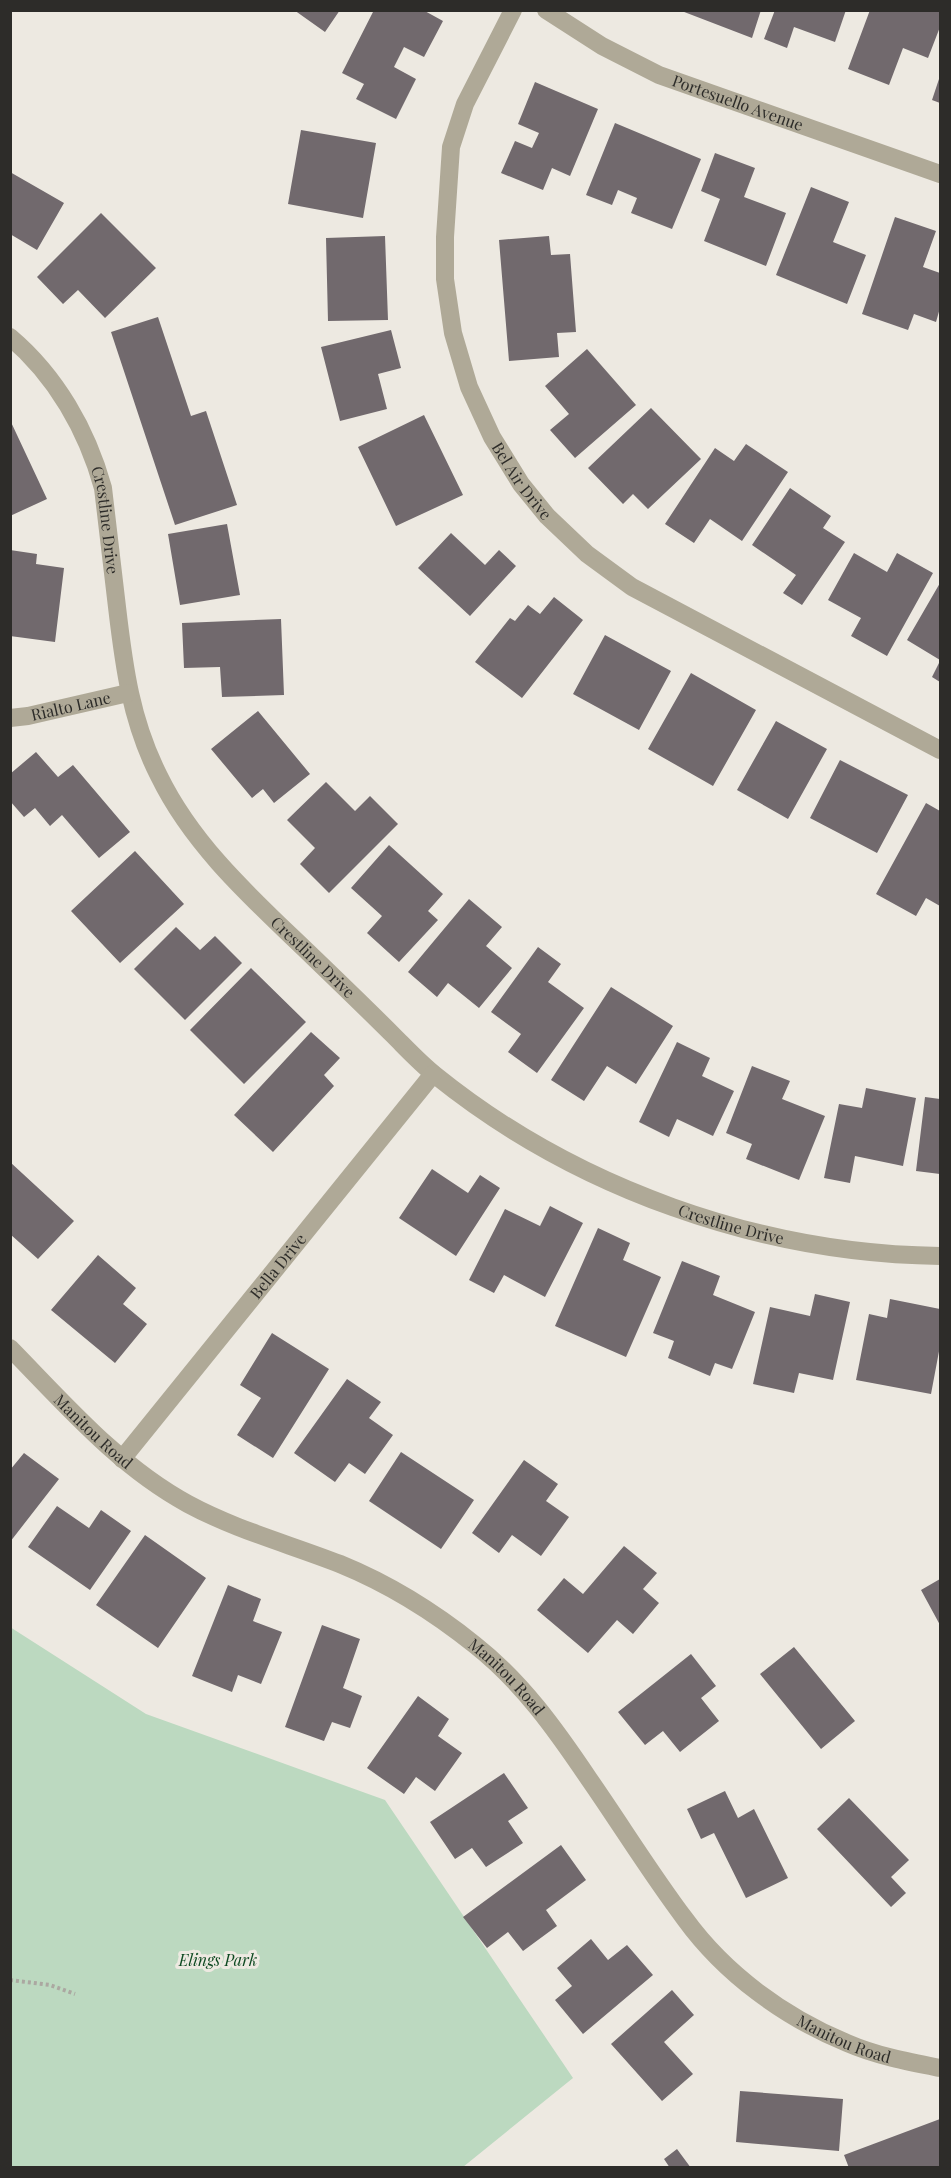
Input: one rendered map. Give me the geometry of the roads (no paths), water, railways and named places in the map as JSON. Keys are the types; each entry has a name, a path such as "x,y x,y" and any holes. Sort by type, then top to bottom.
{"street":[{"name":"Bel Air Drive","path":"513,10 465,104 451,147 445,237 446,279 453,333 469,387 492,437 521,484 548,516 587,554 632,587 940,750"},
{"name":"Portesuello Avenue","path":"546,10 602,46 659,75 940,174"},
{"name":"Crestline Drive","path":"10,337 28,352 58,389 82,429 103,488 128,693 141,736 159,777 196,836 233,878 433,1074 492,1117 555,1154 621,1187 690,1213 760,1233 832,1247 940,1256"},
{"name":"Rialto Lane","path":"10,718 128,693"},
{"name":"Bella Drive","path":"122,1459 433,1074"},
{"name":"Manitou Road","path":"10,1348 83,1423 122,1459 185,1503 228,1524 340,1564 389,1587 443,1621 477,1647 516,1683 551,1723 686,1921 722,1962 772,2003 847,2044 899,2061 940,2068"}],"park label":[{"name":"Elings Park","path":"218,1960"}]}
